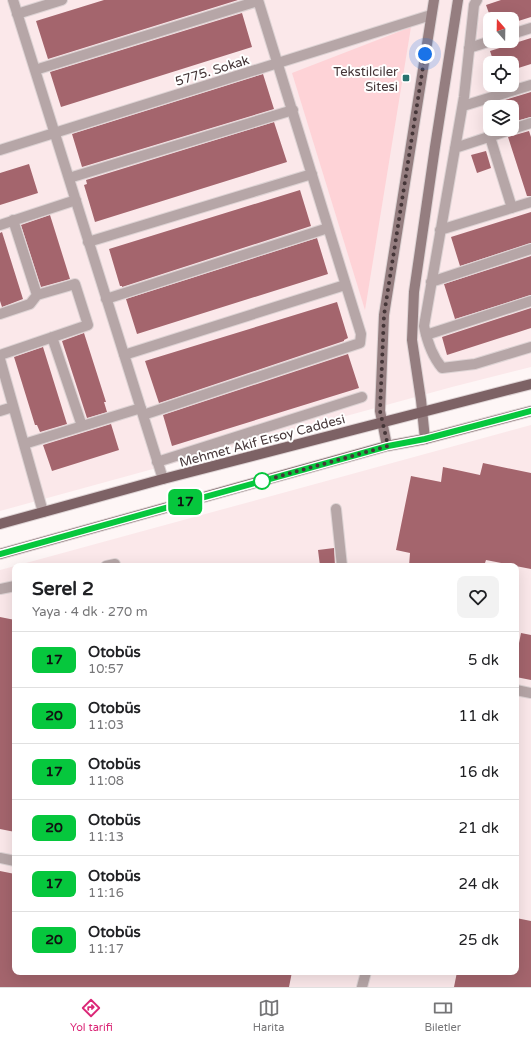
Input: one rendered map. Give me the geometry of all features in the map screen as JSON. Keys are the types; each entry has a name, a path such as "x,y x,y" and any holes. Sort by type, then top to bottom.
{"main road":[{"path":"388,446 380,411 384,315 434,0"},
{"path":"425,439 412,340 414,292 458,0"},
{"name":"Mehmet Akif Ersoy Caddesi","path":"0,524 163,479 531,384"},
{"path":"0,554 388,446 425,439 531,411"}],"street":[{"path":"13,0 163,479"},
{"path":"17,14 62,0"},
{"path":"24,444 82,426 142,411 360,342 361,334 258,0 35,70"},
{"path":"477,0 474,4 463,106 424,326 428,343 442,368 475,364 531,347"},
{"name":"5775. Sokak","path":"0,150 431,15"},
{"path":"519,32 531,28"},
{"path":"469,48 483,44"},
{"path":"463,106 531,85"},
{"path":"69,178 293,110"},
{"path":"455,148 531,124"},
{"path":"490,137 512,208"},
{"path":"88,242 312,174"},
{"path":"0,225 76,200"},
{"path":"440,230 531,202"},
{"path":"13,220 37,295"},
{"path":"106,299 328,228"},
{"path":"431,282 531,249"},
{"path":"0,314 30,304 37,295 75,284 88,325 0,356"},
{"path":"124,355 345,285"},
{"path":"426,335 531,301"},
{"path":"52,337 82,426"},
{"path":"0,359 43,512"},
{"path":"157,462 362,397"},
{"path":"0,411 13,407"},
{"path":"336,509 342,563"},
{"path":"0,589 12,587"},
{"path":"519,691 531,693"},
{"path":"0,858 12,860"},
{"path":"362,987 365,975"}],"shaded area":[{"path":"0,0 531,0 531,367 452,387 0,511"},
{"path":"411,27 365,310 292,73"},
{"path":"531,425 531,987 0,987 0,570 12,567 12,975 519,975 519,563 26,563"}],"building":[{"path":"104,0 238,0 48,59 36,21"},
{"path":"501,0 531,0 531,17 519,21 519,12 488,12 486,5"},
{"path":"242,13 252,47 61,107 50,72"},
{"path":"531,38 531,64 519,68 519,56 492,56 490,51 499,48 519,48 519,42"},
{"path":"263,74 274,109 82,167 72,134"},
{"path":"531,92 531,117 519,120 519,100 505,100"},
{"path":"274,122 287,162 95,222 84,185 87,184 86,180"},
{"path":"529,131 531,137 531,196 527,196 508,137 519,136 519,134"},
{"path":"486,151 491,168 477,173 471,155"},
{"path":"29,164 38,193 0,205 0,173"},
{"path":"300,190 311,226 122,287 120,286 109,249"},
{"path":"531,212 531,243 460,266 451,237"},
{"path":"50,215 70,279 41,287 21,225"},
{"path":"2,232 23,299 2,307 0,301 0,233"},
{"path":"317,238 328,274 137,334 126,299"},
{"path":"531,256 531,295 455,319 444,284"},
{"path":"337,302 348,338 344,341 159,403 145,361"},
{"path":"531,308 531,328 447,355 442,337"},
{"path":"84,333 106,402 104,402 107,412 87,418 62,341"},
{"path":"43,347 67,424 40,432 37,425 35,425 14,357"},
{"path":"348,354 359,388 172,446 163,415"},
{"path":"111,424 119,450 52,471 43,445"},
{"path":"483,463 531,473 531,569 519,567 519,563 501,563 486,560 485,563 409,563 410,553 396,550 411,476 441,482 443,467 480,475"},
{"path":"334,548 335,563 320,563 318,550"},
{"path":"0,617 12,619 12,831 0,829"},
{"path":"521,633 531,635 531,680 519,678 519,643"},
{"path":"0,871 12,873 12,975 291,975 289,987 0,987"},
{"path":"519,919 531,921 531,987 454,987 456,975 519,975"}],"bus line":[{"name":"17","path":"0,554 388,446 425,439 531,411"}],"place":[{"name":"Tekstilciler Sitesi","path":"406,78"}],"route":[{"path":"262,481 388,446 380,411 384,315 425,54"}]}
